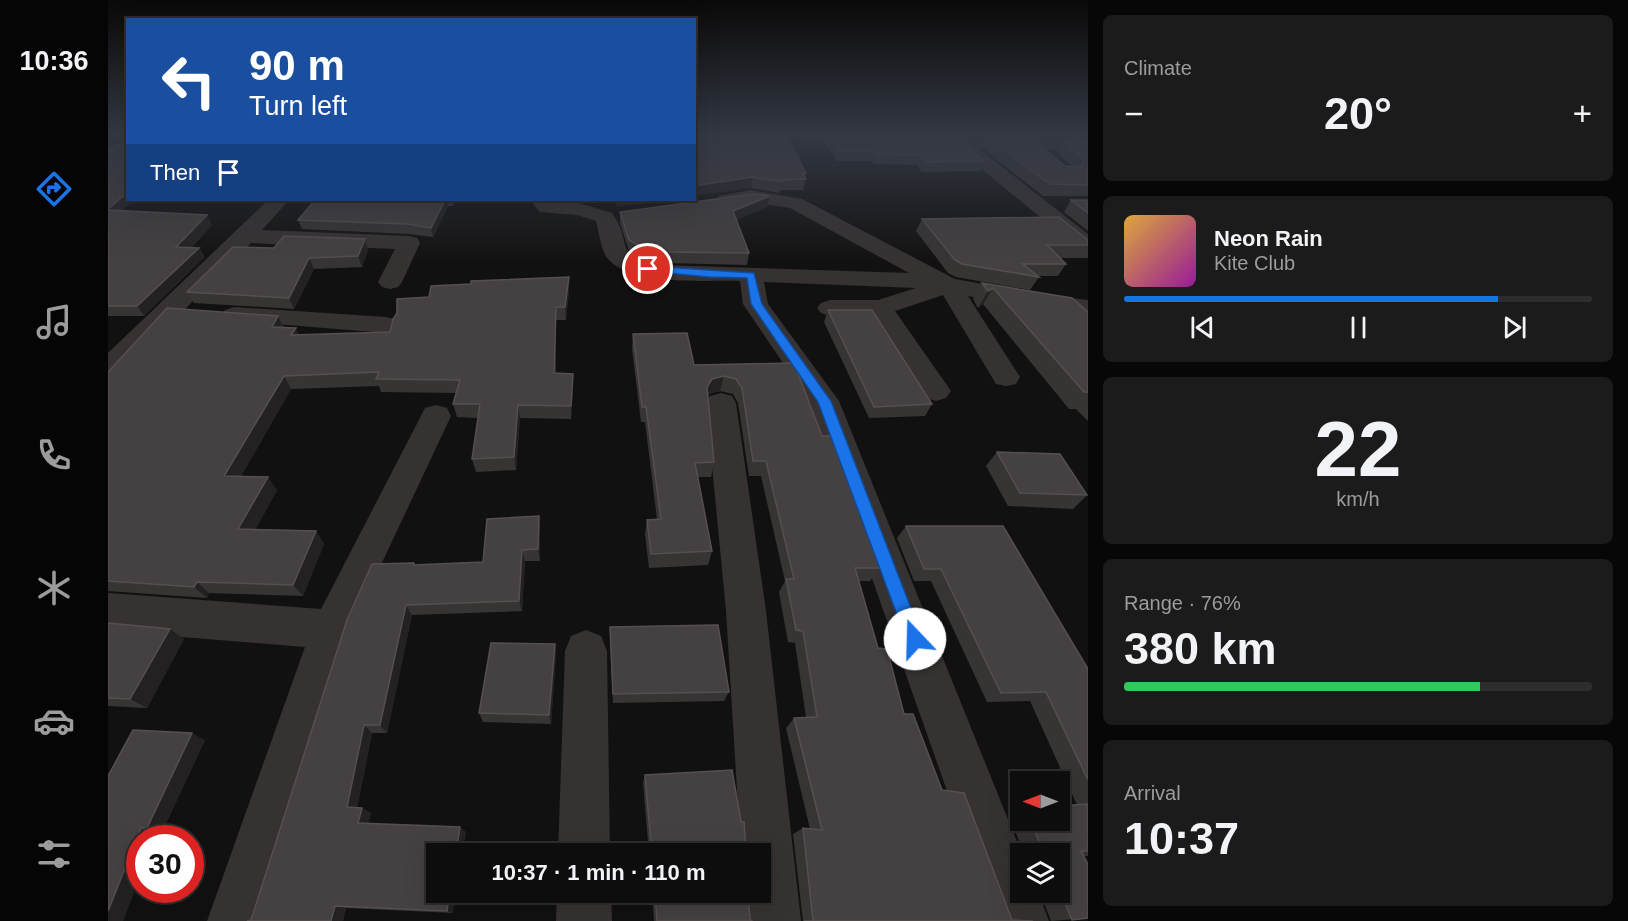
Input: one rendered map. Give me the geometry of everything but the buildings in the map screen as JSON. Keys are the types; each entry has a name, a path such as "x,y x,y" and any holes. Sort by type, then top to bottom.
{"street":[{"path":"1006,178 1088,245"},
{"path":"707,202 751,196 795,202 949,285 1006,377"},
{"path":"108,369 278,201"},
{"path":"541,201 548,208 579,209 605,217 629,213"},
{"path":"1039,204 1068,204"},
{"path":"605,217 617,256 633,266 664,272 929,281 1045,303 1088,308"},
{"path":"245,236 409,243 390,282"},
{"path":"751,275 756,304 824,401 1021,921"},
{"path":"830,308 880,308 949,285"},
{"path":"880,308 936,392"},
{"path":"169,311 386,325"},
{"path":"721,403 746,611 773,921"},
{"path":"235,921 332,630 360,568 436,416"},
{"path":"108,612 332,630"},
{"path":"584,843 586,651"},
{"path":"584,903 584,921"}],"route":[{"path":"648,269 664,272 751,275 756,304 824,401 915,639"}]}
